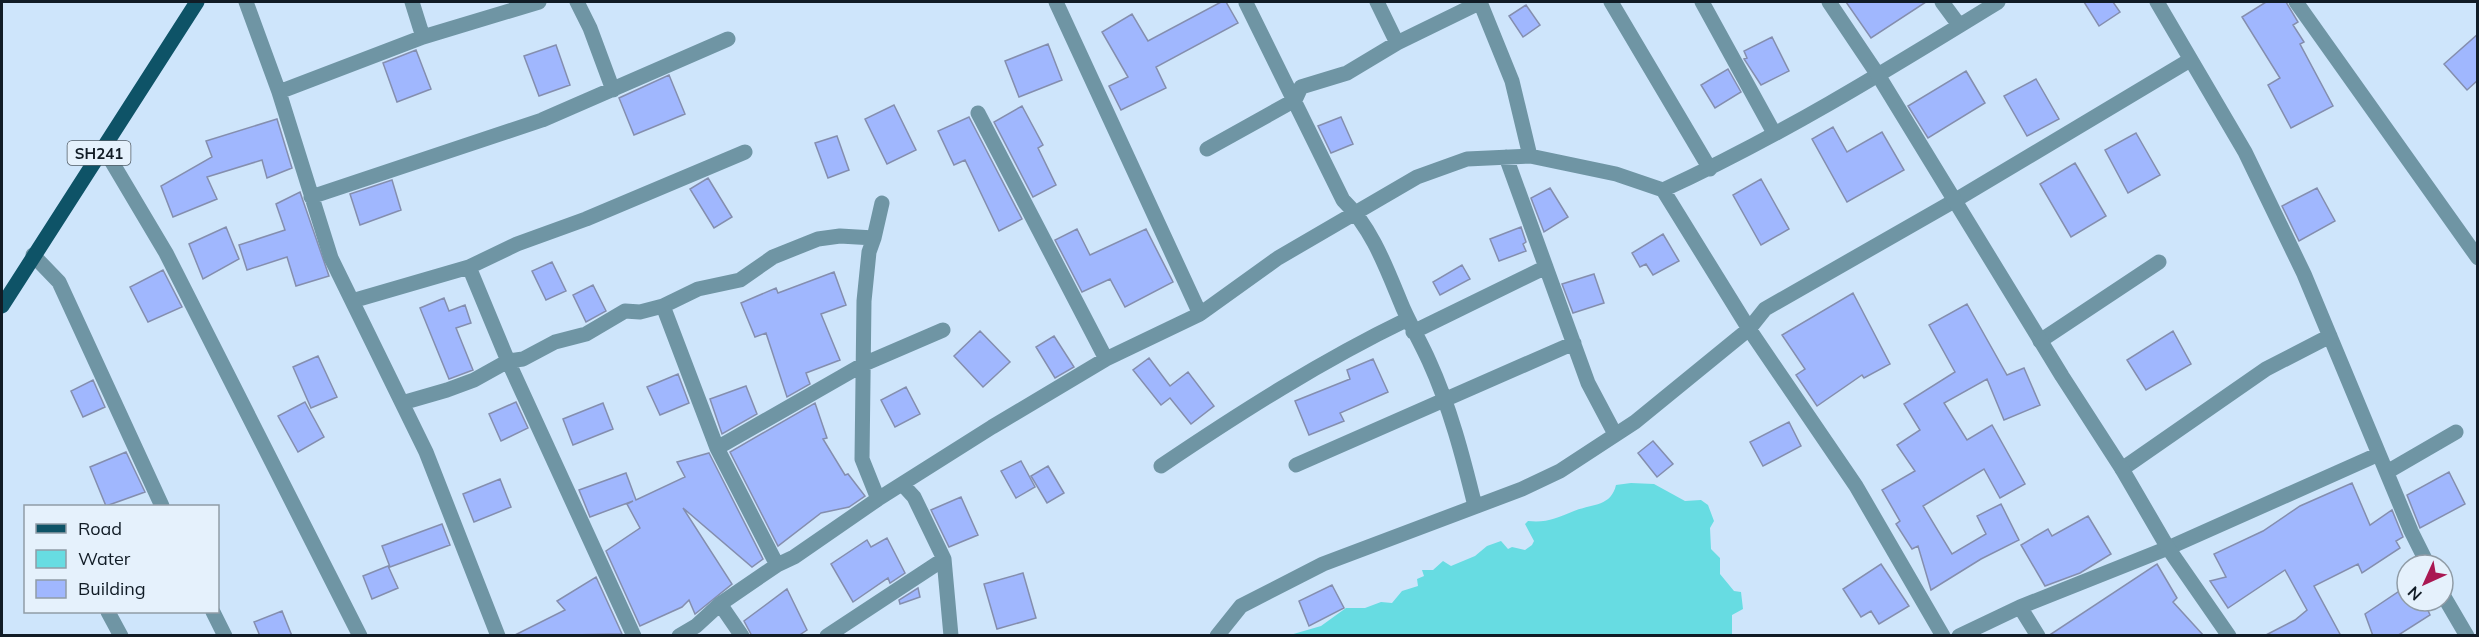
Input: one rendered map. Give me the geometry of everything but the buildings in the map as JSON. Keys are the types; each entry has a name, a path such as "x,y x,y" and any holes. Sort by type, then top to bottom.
{"main road":[{"name":"SH241","path":"2,306 198,2"}],"street":[{"path":"246,2 279,92 331,258 426,452 498,636"},
{"path":"412,2 423,37"},
{"path":"279,92 423,37 539,2"},
{"path":"577,2 590,28 614,90"},
{"path":"1056,2 1200,314"},
{"path":"1377,2 1397,43"},
{"path":"1207,149 1295,100 1301,87 1347,73 1397,43 1480,2 1512,81 1530,156"},
{"path":"1611,2 1710,169"},
{"path":"1702,2 1774,133"},
{"path":"1829,2 1878,75 2040,341 2122,469 2168,548 2229,636"},
{"path":"1942,2 1959,25"},
{"path":"1663,190 1710,169 1878,75 1998,2"},
{"path":"2157,2 2245,153 2304,274 2423,553"},
{"path":"2296,2 2478,258"},
{"path":"1246,3 1343,200 1355,212 1376,245 1410,325 1429,361 1461,452 1475,506"},
{"path":"311,197 472,145 614,90 646,73 728,39"},
{"path":"1217,636 1241,606 1323,564 1522,489 1560,471 1635,422 1749,329 1765,309 1954,201 2190,60"},
{"path":"978,113 1106,359"},
{"path":"103,147 166,253 360,636"},
{"path":"352,301 469,267 518,244 586,219 746,152"},
{"path":"679,636 696,626 720,604 777,565 794,557 878,499 1106,359 1200,314 1278,258 1417,177 1467,159 1530,156 1616,174 1663,190 1749,329 1856,486 1943,636"},
{"path":"1506,157 1588,383 1615,434"},
{"path":"878,499 861,459 861,402 868,252 874,238 882,203"},
{"path":"402,403 474,380 508,361 523,359 555,342 586,334 625,311 640,312 663,306 698,288 740,279 773,257 818,238 840,236 874,238"},
{"path":"33,255 59,282 161,505"},
{"path":"2040,341 2159,262"},
{"path":"469,267 508,361 634,636"},
{"path":"1161,466 1282,386 1357,343 1410,325 1546,267"},
{"path":"663,306 717,448 777,565"},
{"path":"717,448 864,364 943,330"},
{"path":"2122,469 2266,369 2330,336"},
{"path":"1296,465 1444,401 1478,383 1574,343"},
{"path":"2387,472 2456,432"},
{"path":"1959,636 2020,607 2168,548 2379,454"},
{"path":"903,485 914,497 944,559 951,636"},
{"path":"834,634 944,559"},
{"path":"720,604 742,636"},
{"path":"2020,607 2038,636"},
{"path":"109,613 121,636"},
{"path":"214,613 225,636"},
{"path":"2454,613 2467,636"}],"water":[{"path":"1654,484 1685,501 1701,500 1708,505 1714,521 1710,528 1711,549 1720,558 1720,574 1734,591 1741,592 1743,609 1732,615 1732,635 1290,635 1321,626 1346,608 1365,608 1381,602 1392,603 1402,591 1418,586 1417,579 1424,576 1422,570 1433,570 1443,561 1451,566 1501,541 1508,549 1512,547 1525,550 1534,541 1525,524 1528,521 1551,519 1600,504 1610,497 1616,485"}]}
